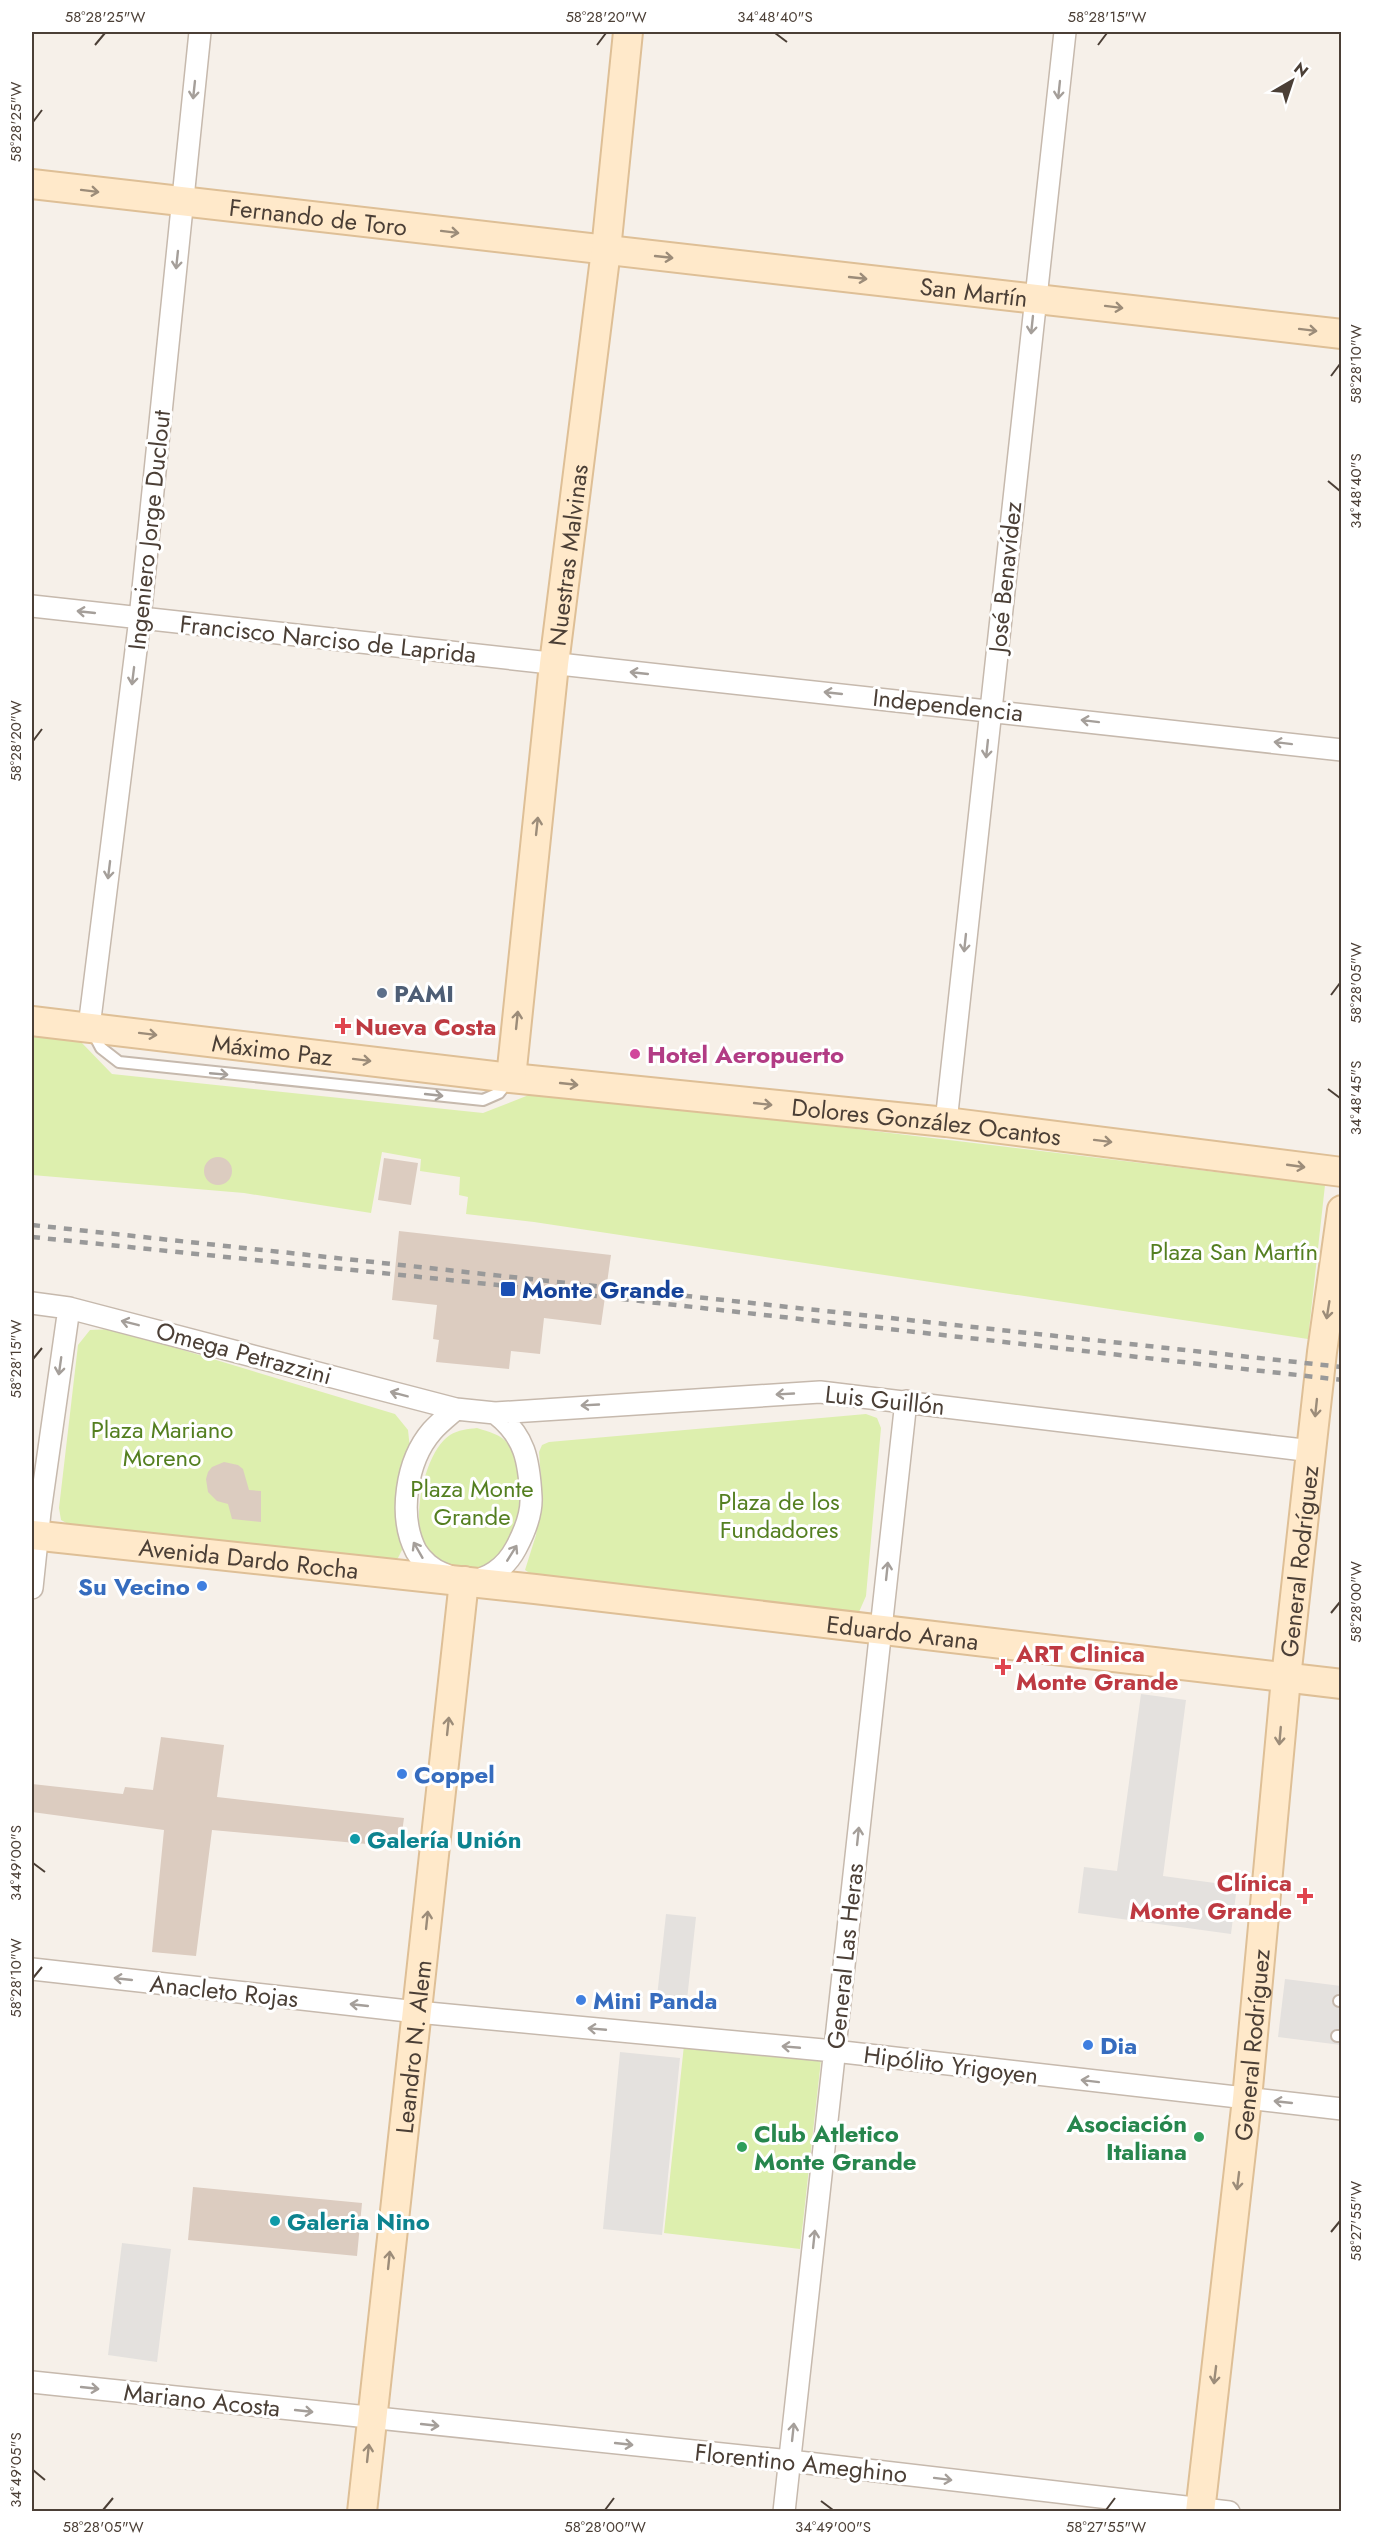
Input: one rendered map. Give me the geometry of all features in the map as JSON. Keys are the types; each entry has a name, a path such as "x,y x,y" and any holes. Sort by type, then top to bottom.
{"street":[{"name":"Ingeniero Jorge Duclout","path":"89,1027 140,618 200,32"},
{"name":"Nuestras Malvinas","path":"511,1078 554,664 606,250 628,32"},
{"name":"José Benavídez","path":"946,1122 1065,32"},
{"name":"Fernando de Toro","path":"32,184 606,250"},
{"name":"San Martín","path":"606,250 1341,334"},
{"name":"Francisco Narciso de Laprida","path":"32,606 554,664"},
{"name":"Independencia","path":"554,664 1341,750"},
{"name":"Máximo Paz","path":"32,1021 511,1078"},
{"name":"Dolores González Ocantos","path":"511,1078 946,1122 1341,1172"},
{"name":"General Rodríguez","path":"1200,2510 1247,2099 1286,1678 1341,1210"},
{"name":"Omega Petrazzini","path":"32,1303 69,1308 456,1409"},
{"path":"32,1588 34,1535 69,1308"},
{"name":"Luis Guillón","path":"456,1409 495,1413 820,1392 1312,1451"},
{"name":"General Las Heras","path":"784,2511 906,1401"},
{"path":"456,1409 431,1432 420,1452 411,1473 407,1514 409,1533 417,1553 435,1571 464,1581 484,1578 506,1564 520,1542 531,1503 526,1454 517,1434 495,1413"},
{"name":"Avenida Dardo Rocha","path":"34,1535 464,1581"},
{"name":"Eduardo Arana","path":"464,1581 1341,1684"},
{"name":"Leandro N. Alem","path":"362,2511 464,1581"},
{"name":"Anacleto Rojas","path":"32,1970 417,2012"},
{"name":"Hipólito Yrigoyen","path":"417,2012 834,2051 1341,2109"},
{"name":"Mariano Acosta","path":"32,2382 372,2419"},
{"name":"Florentino Ameghino","path":"372,2419 790,2461 1200,2510 1229,2511"}],"green space":[{"name":"Plaza San Martín","path":"32,1036 81,1042 112,1074 483,1113 539,1091 1325,1185 1308,1339 534,1222 466,1214 468,1197 459,1195 460,1177 420,1171 421,1159 382,1152 371,1213 244,1193 32,1175"},
{"name":"Plaza Mariano Moreno","path":"113,1329 395,1414 408,1430 410,1449 399,1521 402,1550 398,1558 389,1563 77,1529 61,1520 59,1508 78,1345 90,1330"},
{"name":"Plaza de los Fundadores","path":"866,1414 877,1418 881,1428 866,1596 859,1612 845,1618 534,1576 525,1570 536,1535 542,1493 539,1452 542,1445 549,1442"},
{"name":"Plaza Monte Grande","path":"477,1428 502,1438 516,1457 521,1471 522,1485 520,1514 509,1541 491,1566 478,1570 449,1569 430,1554 422,1540 419,1508 422,1490 426,1472 441,1444 453,1433"},
{"name":"Club Atletico Monte Grande","path":"684,2045 821,2060 800,2249 664,2233"}],"shaded area":[{"path":"1141,1694 1186,1700 1163,1876 1237,1886 1231,1934 1078,1913 1084,1867 1117,1871"},
{"path":"666,1914 696,1917 686,2009 656,2006"},
{"path":"1285,1979 1341,1986 1341,2045 1278,2037"},
{"path":"620,2052 680,2058 662,2235 603,2229"},
{"path":"122,2243 171,2249 157,2362 108,2355"}],"building":[{"path":"218,1157 228,1161 232,1171 228,1181 218,1185 208,1181 204,1171 208,1161"},
{"path":"384,1158 418,1163 411,1205 378,1200"},
{"path":"399,1231 611,1255 601,1325 544,1318 540,1354 511,1351 509,1369 436,1362 439,1340 433,1339 437,1305 392,1300"},
{"path":"224,1462 238,1465 243,1469 249,1490 261,1491 261,1522 232,1519 228,1504 217,1501 208,1492 206,1479 208,1472 212,1467"},
{"name":"Galería Unión","path":"161,1737 224,1745 217,1797 404,1818 400,1847 212,1830 196,1956 152,1952 164,1830 32,1812 32,1784 123,1794 125,1787 153,1790"},
{"name":"Galeria Nino","path":"193,2187 362,2203 357,2256 188,2240"}],"railway":[{"path":"32,1225 1342,1367"},
{"path":"32,1237 498,1285 1342,1380"}],"place":[{"name":"PAMI","path":"382,993"},
{"name":"Nueva Costa","path":"343,1026"},
{"name":"Hotel Aeropuerto","path":"635,1054"},
{"name":"Monte Grande","path":"508,1289"},
{"name":"Su Vecino","path":"202,1586"},
{"name":"ART Clinica Monte Grande","path":"1003,1667"},
{"name":"Coppel","path":"402,1774"},
{"name":"Galería Unión","path":"355,1839"},
{"name":"Clínica Monte Grande","path":"1305,1896"},
{"name":"Mini Panda","path":"581,2000"},
{"name":"Dia","path":"1088,2045"},
{"name":"Asociación Italiana","path":"1199,2137"},
{"name":"Club Atletico Monte Grande","path":"742,2147"},
{"name":"Galeria Nino","path":"275,2221"}]}
